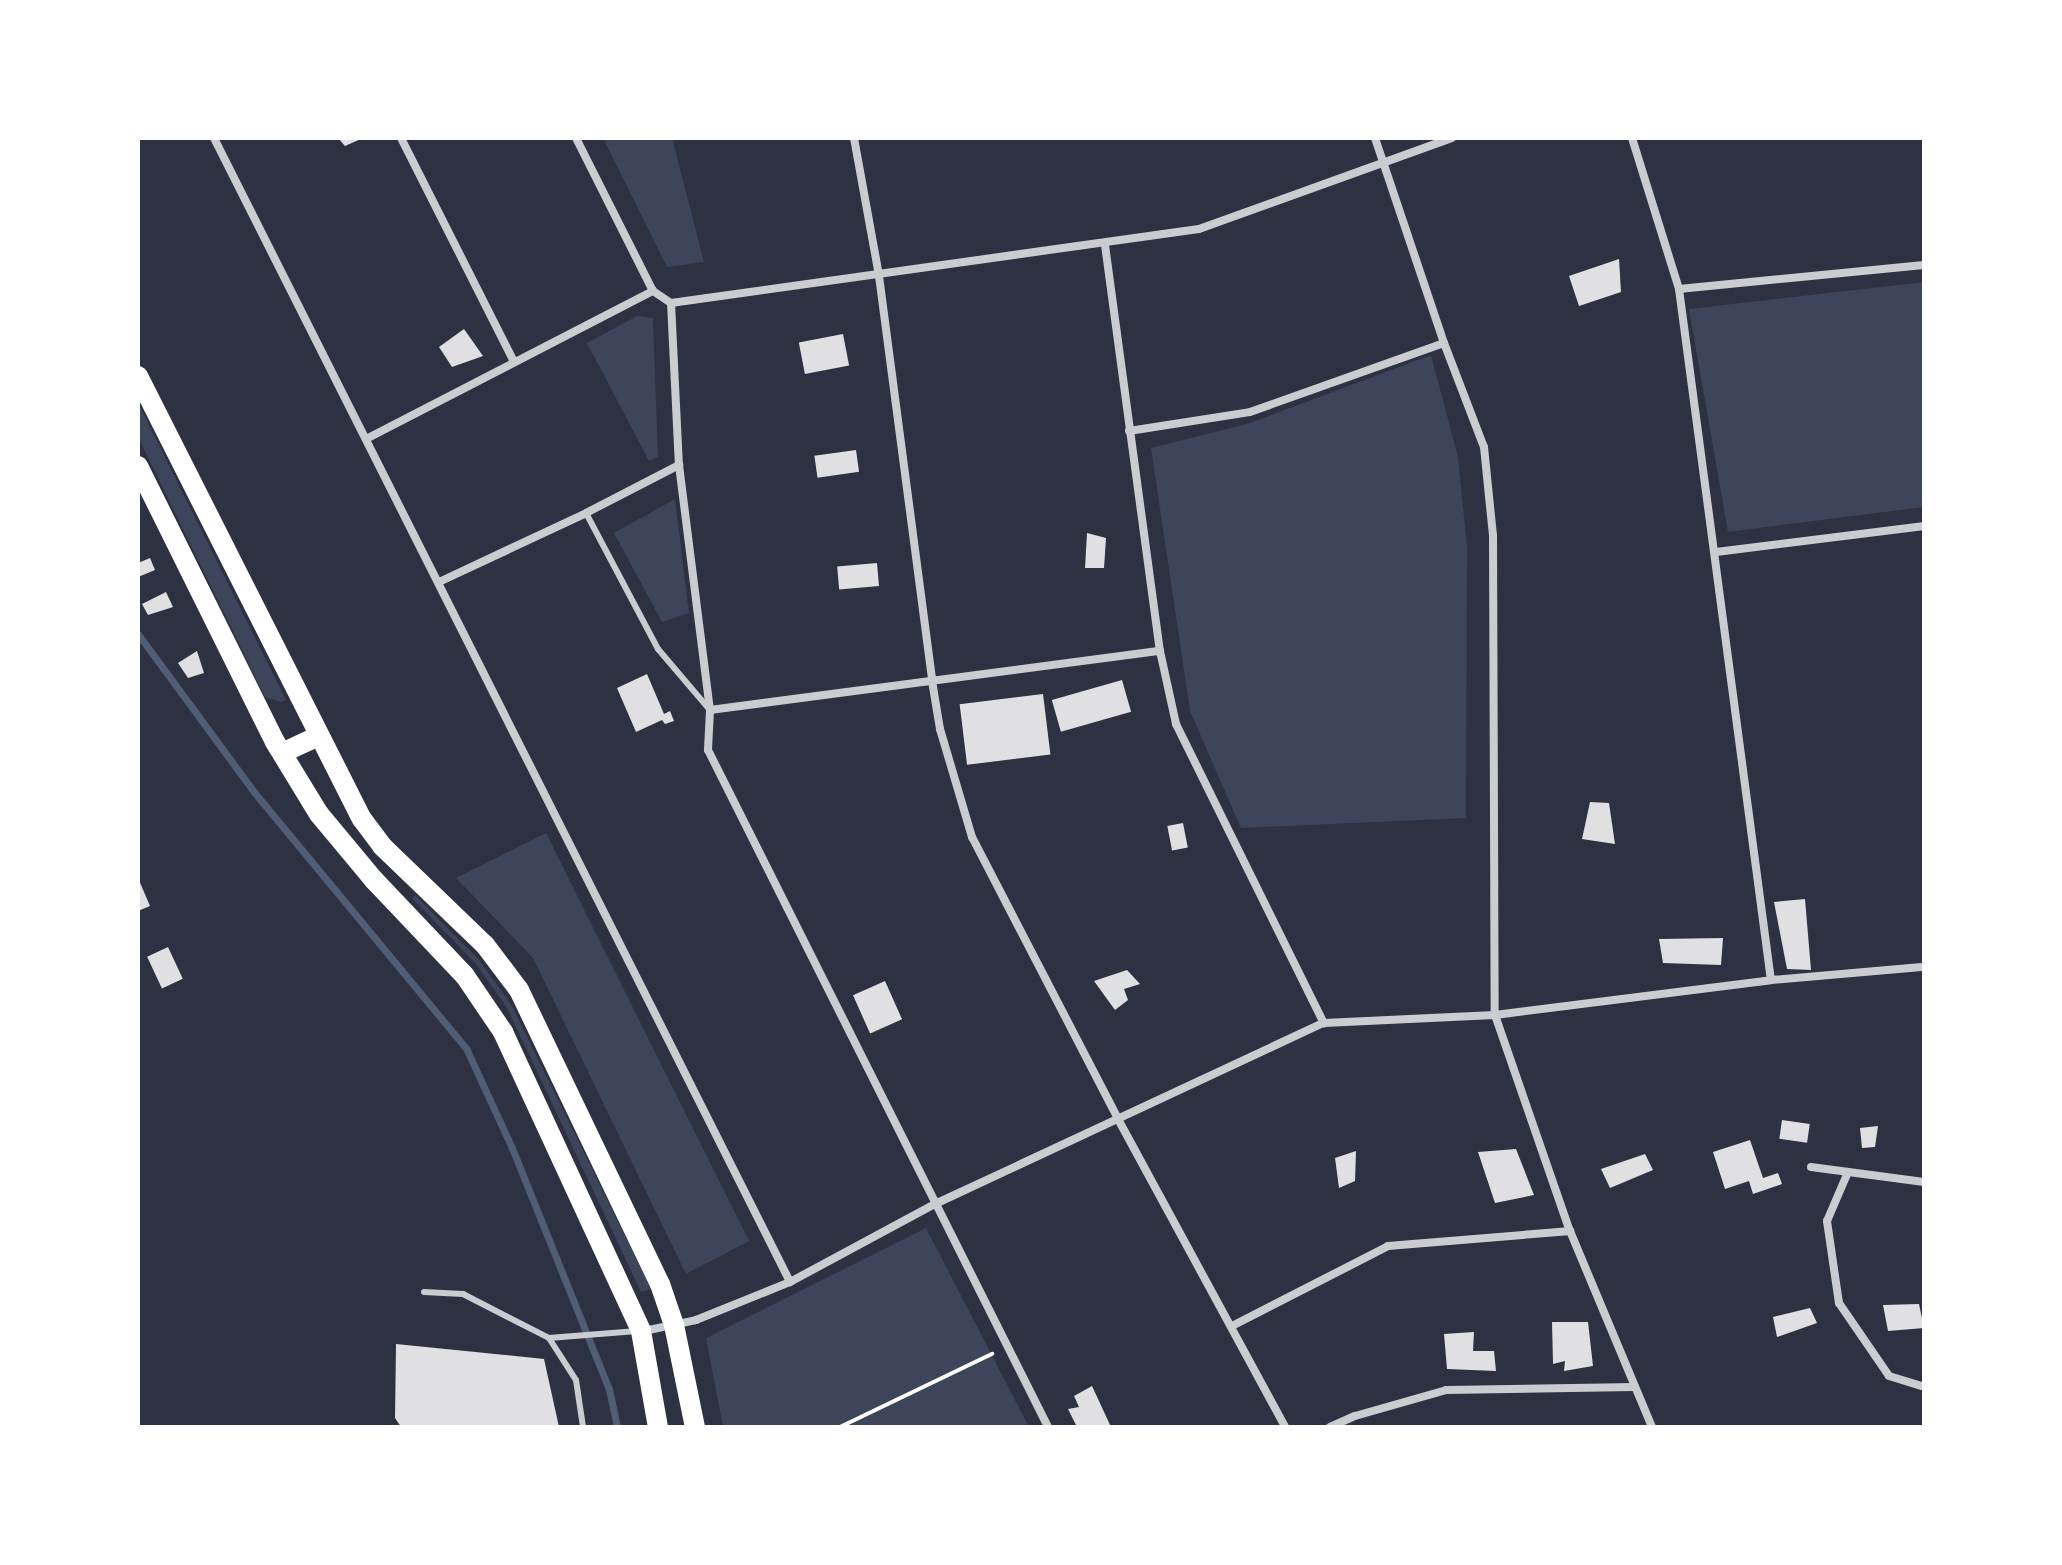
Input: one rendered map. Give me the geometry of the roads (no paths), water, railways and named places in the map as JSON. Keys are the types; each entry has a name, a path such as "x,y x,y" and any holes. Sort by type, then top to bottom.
{"main road":[{"path":"138,376 362,819 382,846 485,945 519,990 660,1284 674,1325 695,1427"},
{"path":"138,466 282,753 338,840 465,976 503,1032 641,1331 658,1427"},
{"path":"282,753 318,736"}],"street":[{"path":"214,138 368,438 790,1282"},
{"path":"401,138 514,362"},
{"path":"576,138 653,291 671,303 1105,245 1199,229 1452,138"},
{"path":"854,138 879,276 940,729 972,837 1118,1119 1285,1427"},
{"path":"1375,138 1444,343 1484,447 1493,535 1495,1015 1570,1231 1652,1427"},
{"path":"1632,138 1679,289 1771,980"},
{"path":"1105,245 1160,651 1176,724 1324,1023"},
{"path":"1679,289 1924,265"},
{"path":"368,438 653,291"},
{"path":"671,303 679,465 710,710 708,750 1048,1427"},
{"path":"1129,431 1250,412 1444,343"},
{"path":"439,582 679,465"},
{"path":"1716,552 1924,526"},
{"path":"710,710 1160,651"},
{"path":"641,1331 696,1320 790,1282 935,1204 1324,1023 1495,1015 1771,980 1924,967"},
{"path":"1811,1167 1924,1182"},
{"path":"1848,1172 1827,1221 1839,1303 1889,1376 1924,1387"},
{"path":"1232,1326 1388,1246 1570,1231"},
{"path":"1330,1427 1355,1416 1446,1390 1635,1387"}],"lane":[{"path":"586,513 658,649 710,710"},
{"path":"424,1292 463,1294 549,1338 576,1380 583,1427"},
{"path":"549,1338 641,1331"}],"waterway":[{"path":"138,634 254,792 466,1048 512,1148 609,1389 617,1427"}]}
